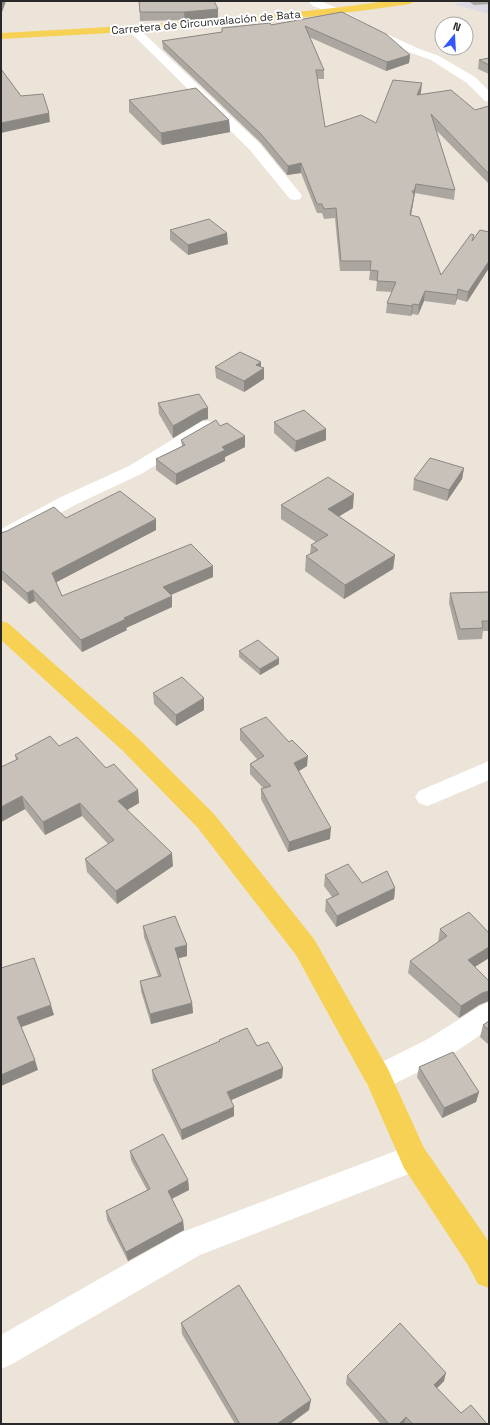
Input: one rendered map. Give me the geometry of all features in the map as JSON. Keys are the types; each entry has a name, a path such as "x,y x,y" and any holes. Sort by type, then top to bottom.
{"main road":[{"name":"Carretera de Circunvalación de Bata","path":"1,36 132,28 336,11 410,1"},
{"path":"1,628 131,745 206,821 305,947 378,1078 414,1158 479,1254 489,1273"}],"street":[{"path":"313,1 413,50 435,58 471,80 489,98"},
{"path":"132,28 255,147 295,196"},
{"path":"1,537 68,501 135,470 210,424"},
{"path":"427,797 489,770"},
{"path":"378,1078 438,1048 489,1014"},
{"path":"1,1353 191,1244 414,1158"}],"shaded area":[{"path":"471,1 489,1 489,14 453,4"}],"building":[{"path":"139,1 214,1 218,9 184,12 140,12"},
{"path":"342,12 386,34 410,55 387,62 305,26 324,70 316,70 325,127 361,115 376,123 393,80 422,83 417,95 451,90 475,110 489,106 489,174 431,114 455,190 416,184 414,191 412,191 414,195 410,215 419,217 441,275 471,234 474,235 472,241 480,230 489,232 489,261 468,292 458,289 457,295 425,291 419,305 413,304 412,306 387,303 396,282 377,281 378,271 370,270 371,261 341,261 336,208 324,209 322,204 317,204 301,163 288,166 261,134 162,41 222,32 222,28 270,23 271,25"},
{"path":"489,58 489,65 479,60"},
{"path":"1,69 21,96 43,94 49,113 1,123"},
{"path":"196,88 229,120 161,133 129,100"},
{"path":"209,219 227,233 188,245 170,230"},
{"path":"240,352 261,362 256,365 264,368 244,381 215,367"},
{"path":"199,394 208,408 203,409 173,426 158,403"},
{"path":"304,410 326,429 296,441 274,422"},
{"path":"216,420 220,426 227,423 245,436 222,447 225,450 176,474 156,459 185,445 181,440"},
{"path":"430,458 464,468 449,490 414,479"},
{"path":"328,477 354,494 328,509 395,555 345,585 306,556 318,550 311,545 328,535 281,505"},
{"path":"120,491 156,519 52,573 62,596 191,544 213,566 163,587 172,596 81,640 33,590 27,593 1,570 1,533 54,507 66,518"},
{"path":"489,592 489,621 482,621 483,628 460,629 450,593"},
{"path":"258,640 279,658 260,669 239,651"},
{"path":"182,677 204,698 176,715 153,693"},
{"path":"266,717 289,742 292,740 308,756 294,763 331,828 289,842 261,789 271,786 250,764 264,756 240,729"},
{"path":"50,736 59,746 77,737 106,768 114,764 138,790 118,801 172,853 116,891 85,859 114,840 80,803 43,822 22,796 1,807 1,767 18,759 15,755"},
{"path":"348,864 362,883 387,871 395,888 337,916 326,900 339,894 325,875"},
{"path":"469,912 489,933 489,947 468,960 489,981 489,991 482,993 461,1006 410,961 447,936 440,929"},
{"path":"175,916 187,945 175,948 192,1003 150,1014 140,981 161,976 143,926"},
{"path":"34,958 51,1005 17,1017 35,1060 1,1075 1,968"},
{"path":"489,1021 489,1030 483,1025"},
{"path":"247,1028 257,1046 268,1042 283,1068 227,1092 234,1107 181,1130 152,1070"},
{"path":"453,1052 479,1092 444,1108 419,1067"},
{"path":"163,1134 188,1180 168,1191 183,1221 126,1252 106,1211 150,1189 130,1151"},
{"path":"239,1285 311,1400 277,1424 240,1424 181,1323"},
{"path":"400,1323 446,1373 434,1385 461,1413 471,1405 487,1424 413,1424 406,1417 399,1424 389,1424 347,1376"}]}
